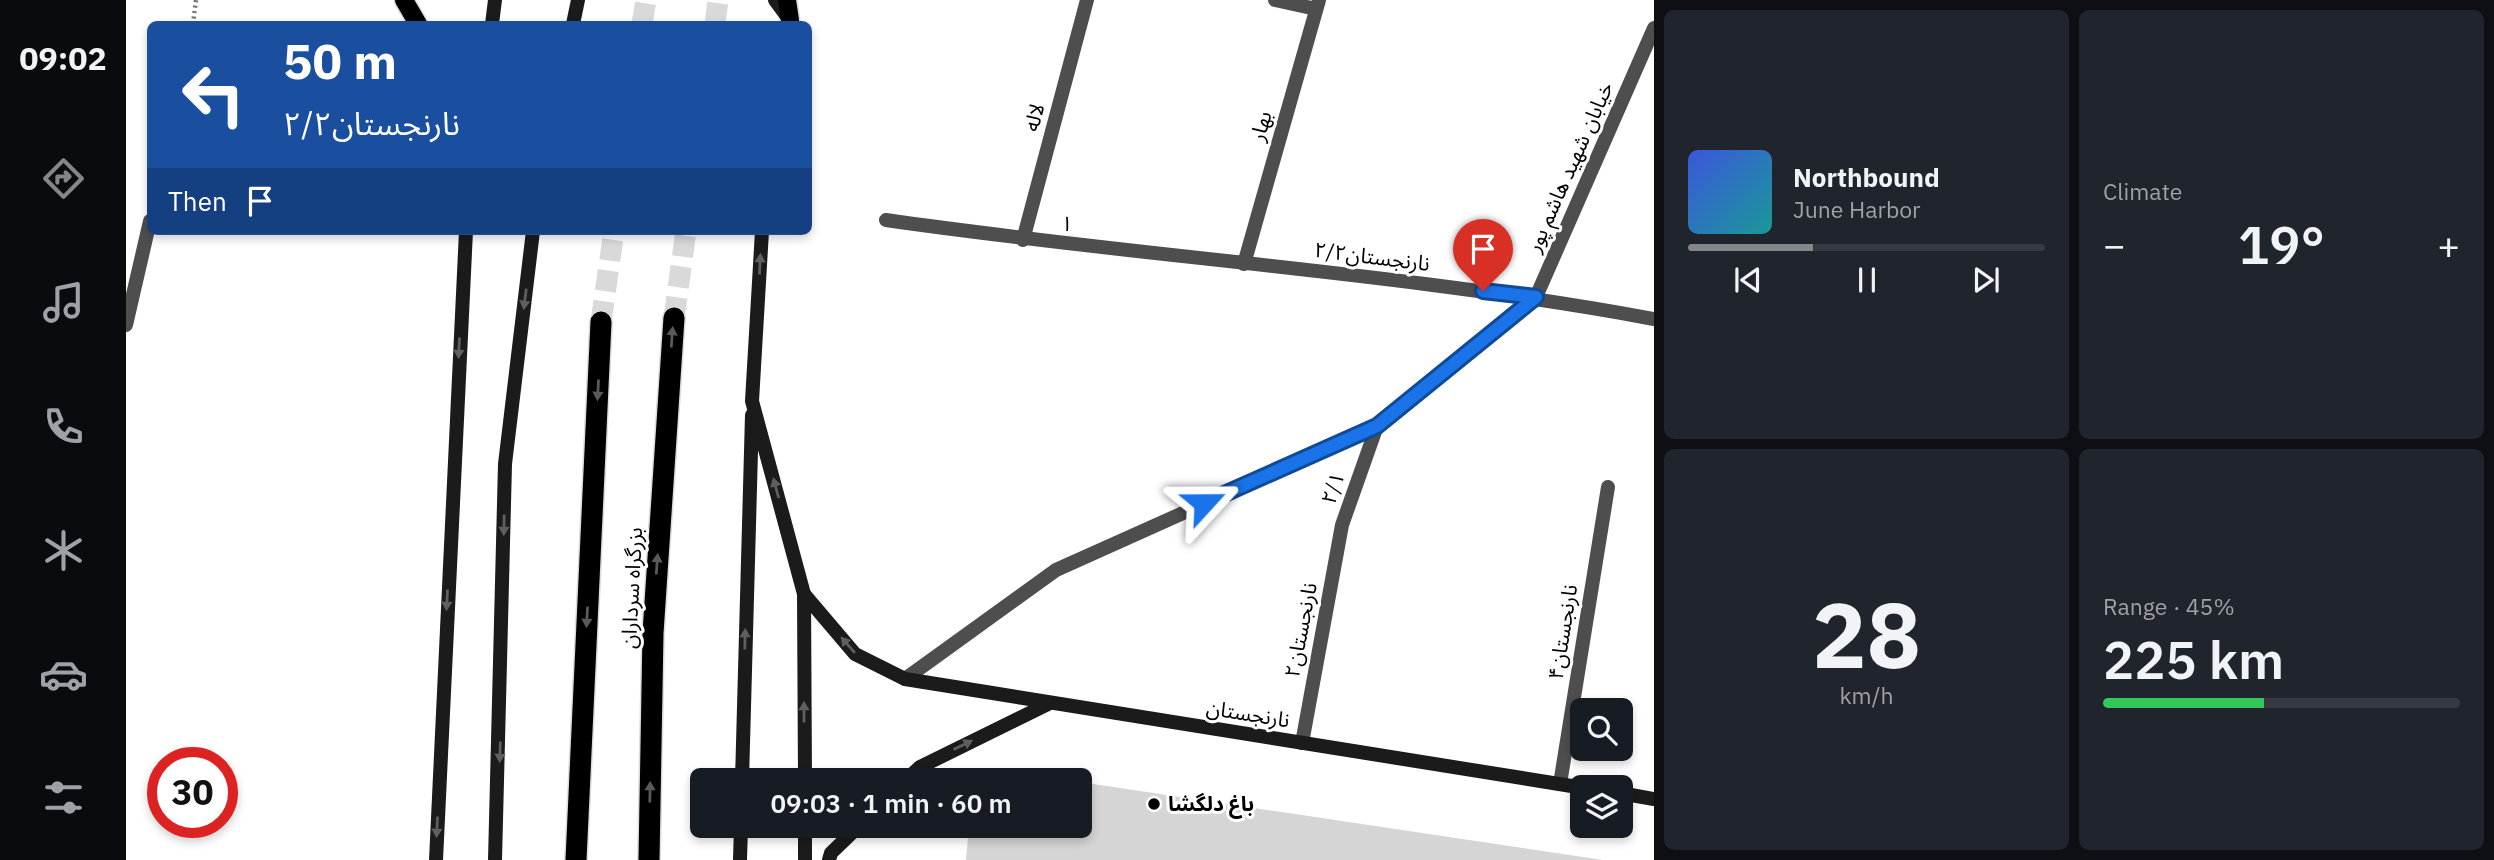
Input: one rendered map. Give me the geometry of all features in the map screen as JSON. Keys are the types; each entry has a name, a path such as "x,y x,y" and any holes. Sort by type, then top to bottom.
{"highway":[{"name":"بزرگراه سرداران","path":"649,860 653,632 674,318"},
{"name":"بزرگراه سرداران","path":"576,860 601,322"}],"main road":[{"path":"404,0 416,21"},
{"path":"492,21 495,0"},
{"path":"574,21 578,0"},
{"path":"775,0 788,21"},
{"path":"787,0 789,21"},
{"path":"789,21 793,0"},
{"path":"436,860 466,235"},
{"path":"495,860 505,464 533,235"},
{"path":"742,768 752,401 762,235"},
{"path":"752,401 804,594 805,768"},
{"name":"نارنجستان","path":"804,594 855,654 905,679 1570,786"},
{"path":"919,768 1048,704"},
{"path":"1633,795 1654,799"},
{"path":"740,860 741,838"},
{"path":"805,838 806,860"},
{"path":"830,860 831,853 847,838"}],"street":[{"name":"لاله ‍","path":"1023,240 1087,0"},
{"path":"1275,0 1318,4"},
{"name":"بهار","path":"1244,264 1318,4"},
{"name":"خیابان شهید هاشم پور","path":"905,679 1056,570 1377,426 1536,297 1654,28"},
{"name":"۱","path":"887,220 1023,240 1244,264"},
{"path":"126,325 147,234"},
{"name":"۲/۲نارنجستان","path":"1244,264 1536,297 1654,319"},
{"name":"۲/۱","path":"1342,524 1377,426"},
{"name":"۴نارنجستان","path":"1560,784 1608,487"},
{"name":"۲نارنجستان","path":"1302,743 1342,524"}],"path":[{"path":"193,21 196,0"}],"shaded area":[{"name":"باغ دلگشا","path":"1092,784 1603,860 966,860 968,838 1092,838"}],"tunnel":[{"path":"642,21 646,0"},
{"path":"715,21 718,0"},
{"path":"601,322 613,235"},
{"path":"674,318 685,235"}],"place":[{"name":"باغ دلگشا","path":"1154,804"}],"route":[{"path":"1204,503 1377,426 1536,297 1483,291"}]}
